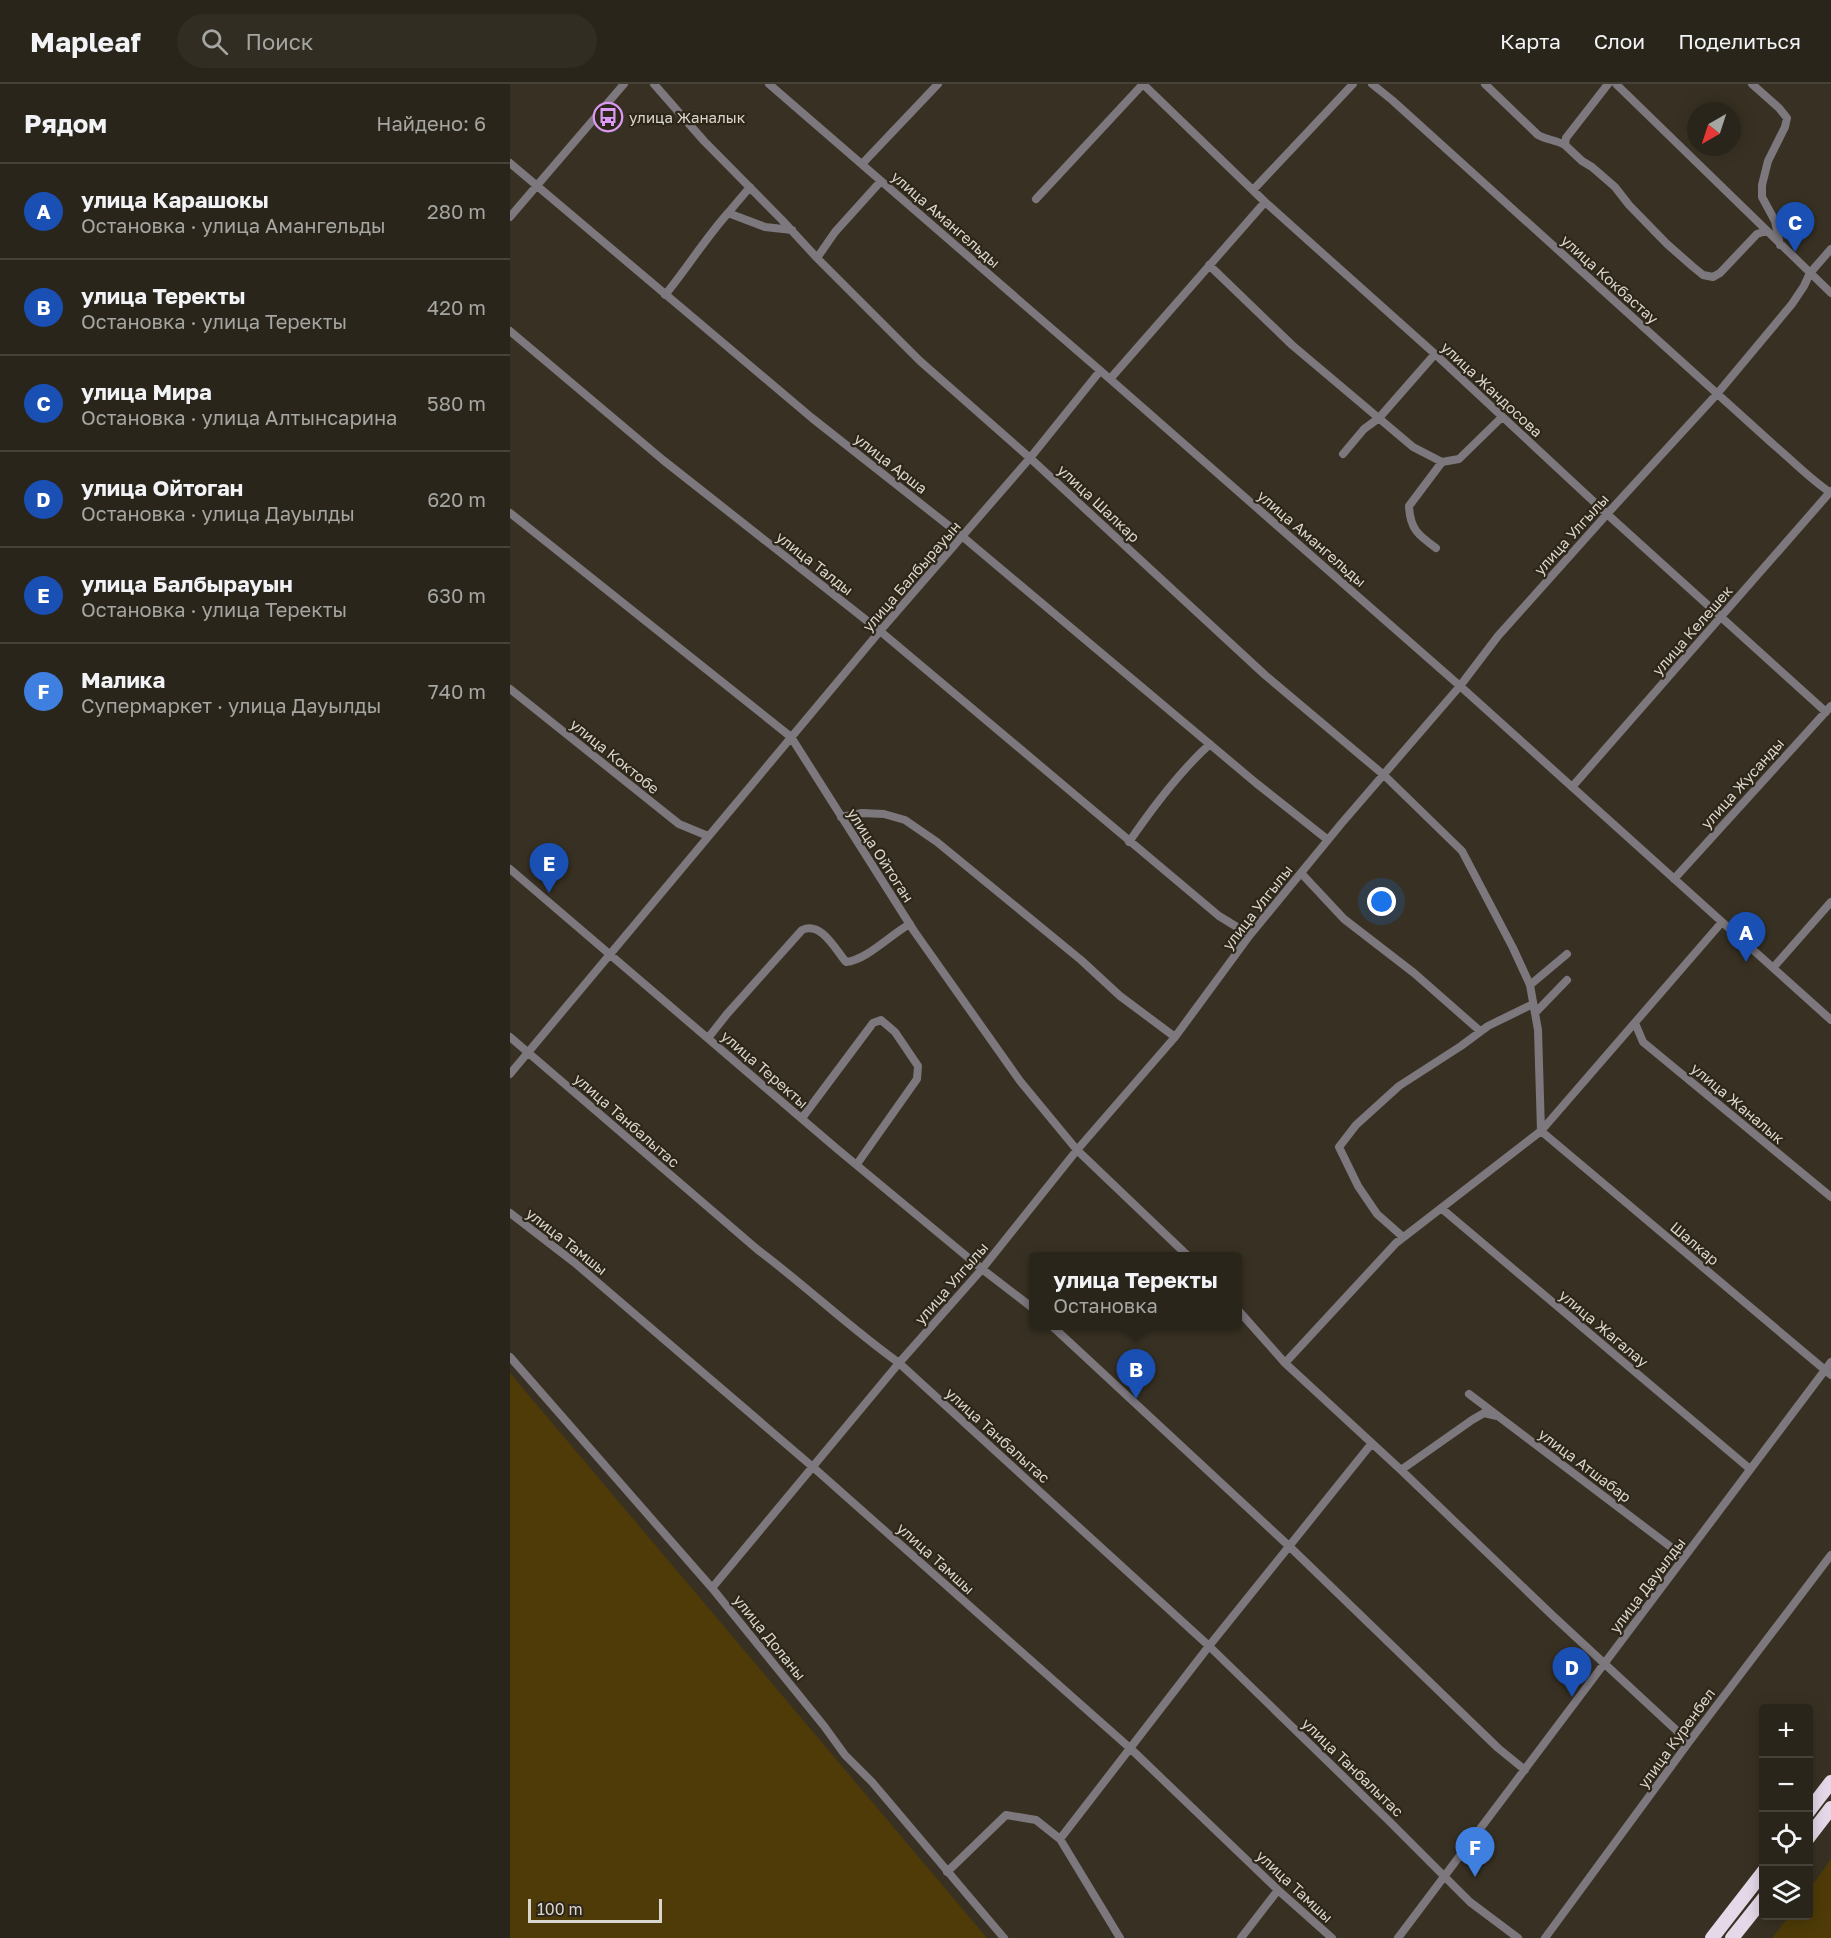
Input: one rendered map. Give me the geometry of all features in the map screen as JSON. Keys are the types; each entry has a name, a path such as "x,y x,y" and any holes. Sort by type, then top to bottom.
{"highway":[{"path":"1813,1807 1831,1782"},
{"path":"1813,1833 1831,1808"},
{"path":"1712,1938 1759,1877"},
{"path":"1740,1902 1752,1912"},
{"path":"1732,1938 1759,1904"}],"street":[{"path":"510,217 624,84"},
{"name":"улица Шалкар","path":"654,84 704,141 920,361 1030,458 1265,675 1384,776 1462,850 1530,985 1538,1030 1541,1131"},
{"name":"улица Амангельды","path":"769,84 1460,686 1831,1020"},
{"path":"862,164 938,84"},
{"path":"1035,199 1143,84"},
{"name":"улица Жандосова","path":"1143,84 1264,202 1435,354 1721,618 1828,709"},
{"path":"1253,190 1353,84"},
{"name":"улица Кокбастау","path":"1372,84 1806,471 1821,487 1831,492"},
{"path":"1485,84 1538,135 1548,141 1557,141 1565,145 1615,187 1629,206 1667,244 1703,274 1713,277 1720,273 1756,234 1766,231"},
{"path":"1565,145 1566,138 1608,84"},
{"path":"1616,84 1831,293"},
{"path":"1752,84 1779,108 1786,118 1785,127 1768,161 1762,184 1762,197 1775,221 1780,245"},
{"name":"улица Арша","path":"510,163 812,418 963,537 1256,783 1328,840"},
{"path":"817,258 835,232 881,181"},
{"path":"665,295 682,275 707,237 750,187"},
{"path":"1110,379 1264,202"},
{"path":"728,213 765,227 792,230"},
{"name":"улица Улгылы","path":"712,1588 899,1363 982,1269 1077,1150 1175,1037 1250,935 1460,686 1498,636 1717,394 1792,304 1810,273 1831,249"},
{"path":"1209,265 1292,345 1413,447 1442,462 1459,459 1502,417"},
{"name":"улица Талды","path":"510,331 663,460 880,631 1219,916 1250,935"},
{"path":"1343,454 1364,429 1379,418 1435,354"},
{"name":"улица Балбырауын","path":"510,1074 791,736 1030,458 1100,371"},
{"path":"1436,548 1419,536 1410,521 1409,506 1442,462"},
{"name":"улица Келешек","path":"1572,787 1831,492"},
{"name":"улица Ойтоган","path":"510,513 791,736 840,817 910,924 1020,1081 1077,1150 1183,1252"},
{"name":"улица Коктобе","path":"510,689 679,824 708,836"},
{"name":"улица Жусанды","path":"1674,879 1828,709"},
{"path":"1129,842 1176,780 1210,744"},
{"path":"840,817 862,813 884,814 905,820 937,842 1081,960 1120,996 1175,1037"},
{"name":"улица Теректы","path":"510,869 856,1164 1029,1305"},
{"path":"1301,873 1344,919 1414,973 1480,1031"},
{"path":"1773,968 1831,902"},
{"path":"1285,1363 1396,1243 1541,1131 1722,922"},
{"path":"708,1038 802,930 809,927 817,928 846,962 866,953 910,924"},
{"path":"1530,985 1567,954"},
{"path":"1535,1013 1568,980"},
{"path":"1403,1238 1377,1214 1358,1186 1339,1147 1356,1125 1399,1086 1488,1026 1533,1004"},
{"path":"802,1118 873,1023 881,1020 895,1032 918,1066 917,1079 856,1164"},
{"name":"улица Жаналык","path":"1635,1023 1643,1042 1831,1197"},
{"name":"улица Танбалытас","path":"510,1037 758,1250 795,1278 867,1341 899,1363 1209,1646 1389,1821 1444,1878 1470,1902 1518,1938"},
{"name":"Шалкар","path":"1541,1131 1828,1373"},
{"name":"улица Жагалау","path":"1441,1208 1750,1470"},
{"name":"улица Тамшы","path":"510,1213 575,1263 814,1468 1131,1749 1278,1890 1332,1938"},
{"path":"1242,1315 1285,1363 1689,1742"},
{"path":"1056,1330 1290,1547 1473,1725 1525,1770"},
{"name":"улица Доланы","path":"510,1357 712,1588 845,1755 872,1782 1004,1938"},
{"name":"улица Дауылды","path":"1398,1938 1750,1470 1828,1373 1831,1362"},
{"name":"улица Атшабар","path":"1469,1394 1684,1557"},
{"path":"1401,1470 1484,1413 1499,1416"},
{"path":"1060,1839 1209,1646 1372,1443"},
{"name":"улица Куренбел","path":"1545,1938 1689,1742 1831,1555"},
{"path":"947,1872 1006,1815 1036,1820 1060,1839 1120,1938"},
{"path":"1240,1938 1278,1890"}],"shaded area":[{"path":"510,1373 987,1938 510,1938"},
{"path":"1831,1859 1831,1938 1772,1938 1786,1920 1813,1920 1813,1884"}],"place":[{"name":"улица Жаналык","path":"608,117"},
{"name":"улица Мира","path":"1795,252"},
{"name":"улица Балбырауын","path":"549,893"},
{"name":"улица Карашокы","path":"1746,962"},
{"name":"улица Теректы","path":"1136,1399"},
{"name":"улица Ойтоган","path":"1572,1697"},
{"name":"Малика","path":"1475,1877"}]}
